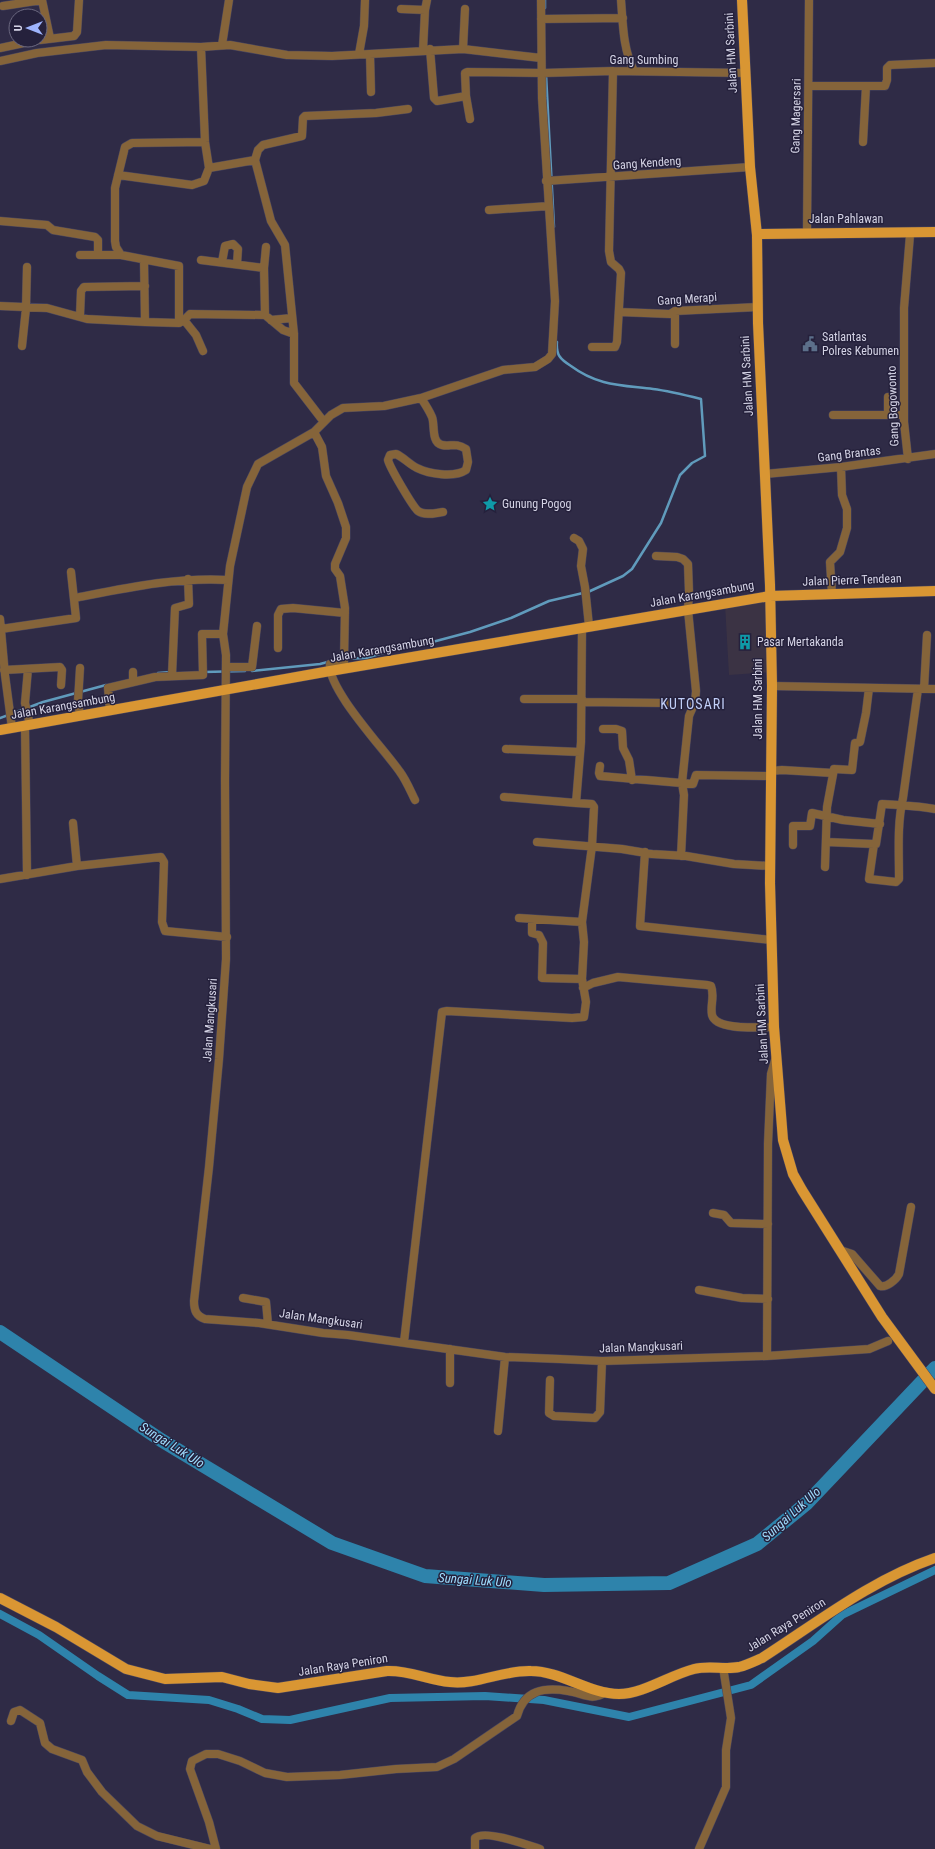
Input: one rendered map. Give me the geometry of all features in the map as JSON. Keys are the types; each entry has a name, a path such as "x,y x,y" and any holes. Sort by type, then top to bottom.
{"main road":[{"name":"Jalan HM Sarbini","path":"742,0 750,167 757,234 758,307 770,596 772,686 770,866 774,1027 781,1120 788,1158 793,1174 802,1190 900,1343 935,1389"},
{"name":"Jalan Pahlawan","path":"757,234 807,232 935,232"},
{"name":"Jalan Pierre Tendean","path":"770,596 935,591"},
{"name":"Jalan Karangsambung","path":"0,730 11,719 27,725 330,671 770,596"},
{"name":"Jalan Raya Peniron","path":"0,1598 56,1627 126,1669 164,1680 222,1677 249,1684 278,1688 400,1670 450,1682 457,1682 531,1670 545,1672 606,1692 620,1694 632,1692 696,1668 738,1667 762,1658 850,1599 910,1566 935,1558"}],"street":[{"path":"3,6 42,0 50,38 68,37 74,36 77,32 79,0"},
{"path":"222,45 229,0"},
{"path":"359,54 364,26 365,0"},
{"path":"427,0 427,50 434,100 439,101 466,96 470,118"},
{"name":"Jalan Mangkusari","path":"541,0 541,58 547,73 542,98 550,181 548,206 555,301 552,354 548,359 535,368 503,370 421,398 384,406 343,408 331,415 314,432 258,464 247,487 228,580 223,634 226,655 227,690 225,812 227,938 219,1059 194,1306 198,1316 205,1319 268,1324 323,1333 404,1342 505,1356 602,1361 767,1356 869,1349 888,1342"},
{"path":"621,0 625,46 628,58 634,71"},
{"name":"Gang Magersari","path":"807,232 809,0"},
{"path":"401,9 426,10"},
{"path":"463,49 465,9"},
{"path":"541,19 623,18"},
{"path":"0,61 37,53 106,44 201,47 222,45 255,48 276,54 332,56 463,49 541,58"},
{"path":"118,175 192,185 204,181 209,168 206,142 201,47"},
{"path":"370,54 371,92"},
{"path":"809,86 885,86 887,83 887,68 890,65 935,63"},
{"path":"592,347 612,347 617,345 620,273 619,269 611,262 609,251 609,177 613,71"},
{"name":"Gang Sumbing","path":"466,96 466,72 547,73 634,71 745,73"},
{"path":"863,142 866,86"},
{"path":"324,422 295,386 294,334 285,245 271,221 255,160 258,150 263,145 302,136 303,118 305,116 376,113 408,109"},
{"path":"121,255 116,247 115,241 115,188 125,147 132,143 206,142"},
{"path":"209,168 255,160"},
{"name":"Gang Kendeng","path":"550,181 750,167"},
{"path":"489,210 548,206"},
{"path":"0,221 47,225 53,230 95,237 98,240 98,255"},
{"name":"Gang Bogowonto","path":"908,459 904,415 904,295 910,235 912,232"},
{"path":"222,262 224,246 233,244 238,249 237,264"},
{"path":"266,247 264,268 268,318 283,330 294,334"},
{"path":"80,255 121,255 179,266 181,322"},
{"path":"144,260 145,322"},
{"path":"201,260 264,268"},
{"path":"22,346 26,308 26,267"},
{"path":"80,316 81,291 84,287 145,286"},
{"path":"0,306 47,308 94,320 181,322 196,335 203,351"},
{"name":"Gang Merapi","path":"619,312 670,314 675,311 758,307"},
{"path":"675,311 675,344"},
{"path":"181,322 190,314 292,318"},
{"path":"888,397 888,415"},
{"path":"421,398 432,418 436,440 438,443 442,445 461,445 466,448 468,462 466,470 461,474 429,471 418,468 396,454 390,455 388,460 418,511 428,514 443,512"},
{"path":"833,415 904,415"},
{"path":"314,432 322,447 326,476 338,503 346,527 346,538 335,564 335,569 340,576 345,614 344,658 342,665 330,664 330,671 337,689 401,773 415,800"},
{"name":"Gang Brantas","path":"765,474 841,467 908,459 935,454"},
{"path":"832,594 830,562 840,552 847,528 847,509 842,495 841,467"},
{"path":"574,538 579,541 583,549 581,566 585,587 586,627 576,803"},
{"path":"656,556 677,557 683,559 688,564 688,610 696,691 695,702 689,716 682,783 684,796 681,856"},
{"path":"1,629 75,619 77,616 71,572"},
{"path":"172,675 174,608 189,604 188,579"},
{"path":"75,598 147,584 188,579 228,580"},
{"path":"278,648 278,615 281,609 293,608 345,614"},
{"path":"0,619 4,670 11,719"},
{"path":"226,670 252,667 257,626"},
{"path":"110,710 107,688 133,678 172,675 203,675 202,634 223,634"},
{"path":"927,634 921,689 901,806 898,836 900,854 898,881 869,879 874,844 876,844 880,824 882,804 901,806 935,809"},
{"path":"4,670 61,668 61,685"},
{"path":"80,668 78,700 80,716"},
{"path":"27,875 27,725 25,703 28,669"},
{"path":"772,686 935,690"},
{"path":"825,867 826,816 833,773 834,769 852,770 855,743 860,742 869,688"},
{"path":"524,699 668,703"},
{"path":"603,729 616,729 622,731 623,748 630,760 632,780"},
{"path":"506,749 580,752"},
{"path":"600,766 600,776 632,780 652,780 693,784 696,774 771,773 782,770 833,773"},
{"path":"404,1342 442,1012 447,1011 533,1016 585,1016 586,1008 582,983 584,942 582,922 592,846 594,805 504,797"},
{"path":"793,845 793,826 810,826 812,813 880,824"},
{"path":"73,823 77,866"},
{"path":"537,842 592,846 681,856 734,864 770,866"},
{"path":"826,842 874,844"},
{"path":"645,852 640,926 772,940"},
{"path":"0,879 77,866 162,857 164,862 162,922 165,931 227,938"},
{"path":"519,918 582,922"},
{"path":"532,919 532,933 539,935 542,943 542,978 592,983 618,977 707,985 711,986 713,993 712,1015 717,1023 721,1025 746,1027 774,1027"},
{"path":"767,1356 770,1087 772,1067 776,1056"},
{"path":"840,1250 852,1254 880,1286 887,1285 897,1278 899,1274 911,1207"},
{"path":"713,1213 724,1215 731,1223 768,1224"},
{"path":"699,1290 742,1298 768,1299"},
{"path":"243,1298 266,1302 268,1324"},
{"path":"450,1349 450,1383"},
{"path":"498,1431 505,1356"},
{"path":"550,1380 549,1412 551,1415 597,1417 600,1412 602,1361"},
{"path":"699,1849 726,1787 726,1750 730,1729 730,1705 723,1667"},
{"path":"216,1849 190,1769 192,1761 202,1755 213,1754 228,1756 265,1773 287,1777 340,1775 396,1769 437,1767 454,1759 517,1716 520,1707 529,1695 546,1689 569,1691 591,1697 599,1697 606,1692"},
{"path":"11,1721 14,1712 20,1710 40,1724 46,1743 52,1749 82,1760 87,1772 102,1792 145,1832 210,1849"},
{"path":"475,1849 475,1838 478,1835 498,1836 540,1849"}],"shaded area":[{"name":"Pasar Mertakanda","path":"770,596 772,672 729,675 725,604"}],"waterway":[{"path":"545,0 545,8"},
{"path":"546,74 554,227"},
{"path":"557,342 557,350 561,359 581,373 600,381 610,384 665,391 701,399 705,456 692,463 680,475 661,523 632,569 623,576 588,592"},
{"path":"252,671 320,664 339,659 366,658 393,650 421,645 470,632 511,618 549,601 583,593"},
{"path":"204,672 245,671"},
{"path":"158,673 171,672"},
{"path":"0,718 43,702 106,685"},
{"name":"Sungai Luk Ulo","path":"0,1332 161,1440 332,1543 425,1576 544,1585 669,1583 757,1544 807,1503 935,1368"},
{"path":"0,1614 39,1635 128,1695 209,1700 238,1709 262,1719 290,1720 390,1698 485,1696 544,1700 629,1717 751,1685 813,1641 842,1615 935,1570"}],"place":[{"name":"Satlantas Polres Kebumen","path":"810,344"},
{"name":"Gunung Pogog","path":"490,504"},
{"name":"Pasar Mertakanda","path":"745,642"}],"district":[{"name":"KUTOSARI","path":"693,704"}]}
